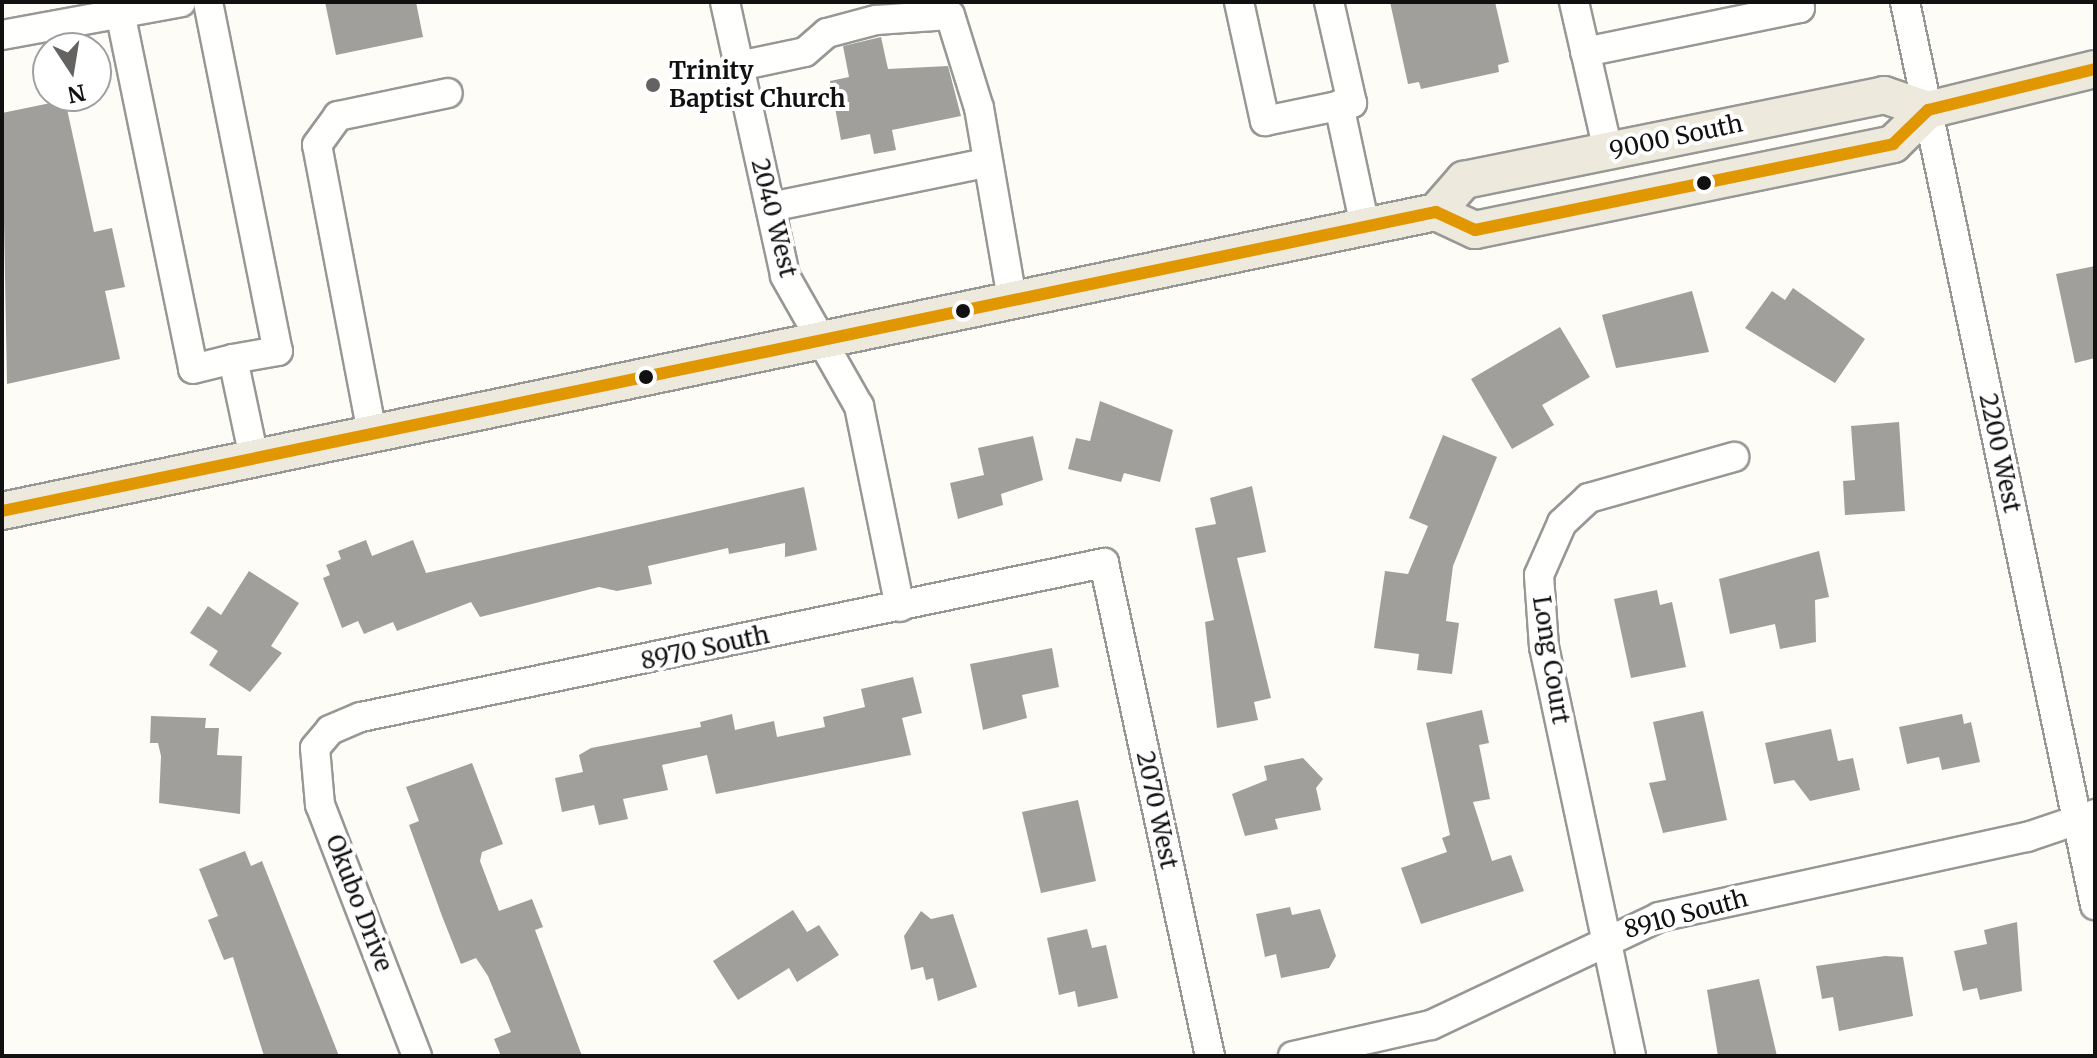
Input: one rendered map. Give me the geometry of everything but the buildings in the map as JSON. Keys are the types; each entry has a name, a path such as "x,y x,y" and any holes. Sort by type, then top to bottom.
{"main road":[{"path":"2,511 1436,212 1475,230 1893,144 1928,110 2095,69"},
{"name":"9000 South","path":"1436,212 1464,180 1884,95 1928,110"}],"street":[{"path":"2,35 181,2"},
{"path":"120,12 193,369 278,351 208,2"},
{"name":"2040 West","path":"725,2 785,276 859,406 900,607"},
{"path":"1239,2 1265,121 1352,103 1329,2"},
{"path":"1574,2 1608,151"},
{"path":"1585,52 1800,8 1799,2"},
{"name":"2200 West","path":"1905,2 2086,817 2095,905"},
{"path":"739,66 805,52 827,33 925,11 950,15 979,108 985,163 1012,299"},
{"path":"372,433 317,145 338,116 448,93"},
{"path":"1339,105 1365,226"},
{"path":"771,207 985,163"},
{"path":"233,359 254,458"},
{"name":"Long Court","path":"1631,1056 1544,647 1539,575 1562,523 1589,498 1734,457"},
{"name":"8970 South","path":"315,748 330,730 361,717 1104,563"},
{"name":"2070 West","path":"1104,563 1210,1056"},
{"name":"Okubo Drive","path":"315,748 320,805 417,1056"},
{"name":"8910 South","path":"1293,1056 1431,1025 1606,936 1659,917 2027,837 2086,817"}],"transit line":[{"path":"2,511 1436,212 1475,230 1893,144 1928,110 2095,69"}],"place":[{"name":"Trinity Baptist Church","path":"653,85"}]}
